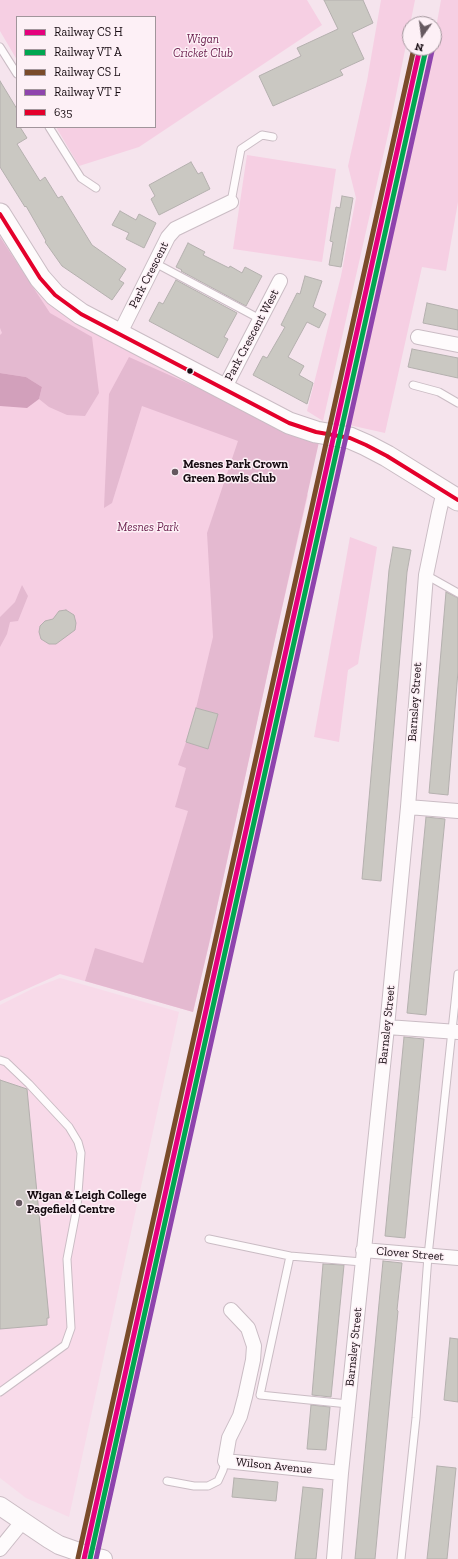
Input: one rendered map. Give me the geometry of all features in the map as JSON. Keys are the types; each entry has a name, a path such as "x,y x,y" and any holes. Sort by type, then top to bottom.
{"main road":[{"path":"0,214 40,278 55,295 69,306 118,335 300,428 350,438 366,445 387,456 451,496"}],"street":[{"name":"Park Crescent","path":"118,335 168,237 175,229 232,202"},
{"name":"Park Crescent West","path":"224,389 280,280"},
{"path":"418,337 458,345"},
{"name":"Barnsley Street","path":"334,1559 341,1473 408,807 426,575 439,512 451,496"},
{"path":"408,807 458,811"},
{"path":"387,1027 455,1031"},
{"name":"Clover Street","path":"363,1256 428,1256 458,1258"},
{"name":"Wilson Avenue","path":"230,1310 248,1328 254,1346 253,1360 245,1397 240,1416 229,1438 226,1461 341,1473"},
{"path":"0,1506 22,1522 59,1545 78,1552"},
{"path":"0,1549 22,1522"}],"lane":[{"path":"0,47 16,72"},
{"path":"50,128 81,178 96,188"},
{"path":"232,202 241,148 262,135 273,137"},
{"path":"155,263 260,319"},
{"path":"413,385 439,392 458,403"},
{"path":"426,575 458,593"},
{"path":"401,1559 416,1418 428,1256 455,1031 458,974"},
{"path":"0,1060 6,1062 29,1084 69,1127 78,1142 81,1153 77,1207 68,1259 71,1328 65,1345 0,1392"},
{"path":"209,1239 290,1256 363,1256"},
{"path":"290,1256 260,1395 348,1404"},
{"path":"167,1481 194,1486 208,1486 218,1481 226,1461"}],"shaded area":[{"path":"0,237 50,313 92,337 99,393 85,416 67,415 49,407 39,399 42,387 26,377 0,373 0,335 2,333 0,328"},
{"path":"129,357 319,442 193,1012 85,981 95,948 143,963 188,811 175,807 186,768 178,765 186,742 208,748 218,714 196,708 213,637 207,533 238,441 142,406 112,503 104,508 109,394"},
{"path":"0,373 26,377 42,387 39,399 27,408 0,406"},
{"path":"22,585 28,596 18,621 10,622 7,634 0,647 0,617 15,602"},
{"path":"60,978 179,1012 69,1517 26,1498 0,1478 0,1005 34,988"}],"green space":[{"name":"Wigan Cricket Club","path":"0,0 307,0 322,25 139,147 79,166 57,128 156,128 156,16 16,16 16,58 0,31"},
{"path":"381,0 415,0 412,16 402,16 402,56 404,56 389,130 323,421 307,411 341,276 356,198 348,166 367,81"},
{"path":"441,0 458,0 458,202 446,271 422,267 385,433 349,425 416,134 431,56 442,56 442,16 438,16"},
{"path":"247,155 336,169 322,262 233,249"},
{"name":"Mesnes Park","path":"0,234 17,261 43,294 212,394 308,495 193,1012 60,974 0,1001"},
{"path":"350,537 377,547 358,664 348,670 339,742 314,737"}],"building":[{"path":"324,0 363,0 373,23 352,33 364,59 340,70 343,75 273,106 259,76 301,56 297,48 338,29"},
{"path":"0,81 16,107 16,128 21,128 27,138 17,144 40,181 45,177 58,198 62,196 92,245 126,269 119,280 124,283 112,300 62,266 45,242 46,241 26,206 25,207 0,167"},
{"path":"191,162 198,174 202,172 210,189 159,215 151,199 155,196 149,185"},
{"path":"342,196 353,198 341,267 329,265 333,242 330,241 336,207 340,208"},
{"path":"120,211 136,220 139,214 156,223 144,248 126,239 129,233 112,225"},
{"path":"188,243 205,252 203,255 229,268 230,266 242,273 245,267 262,276 246,306 176,267"},
{"path":"305,276 322,281 313,307 326,314 319,328 307,322 288,357 304,366 299,375 313,383 307,404 253,375 263,356 267,358 285,327 281,325 297,293 300,294"},
{"path":"176,280 237,313 224,337 228,339 218,358 149,321 159,302 163,304"},
{"path":"427,303 458,310 458,330 423,323"},
{"path":"412,349 458,358 458,378 408,367"},
{"path":"393,547 411,550 407,572 381,881 362,879 389,570"},
{"path":"446,592 458,598 458,671 448,795 429,793"},
{"path":"66,610 74,615 76,623 75,630 56,644 49,644 41,639 39,632 40,626 45,621 53,619 59,611"},
{"path":"196,708 218,714 208,749 186,742"},
{"path":"426,817 445,819 426,1015 407,1013"},
{"path":"404,1037 424,1039 405,1238 385,1236"},
{"name":"Wigan & Leigh College Pagefield Centre","path":"0,1080 27,1089 49,1318 47,1318 47,1325 0,1329"},
{"path":"383,1261 402,1263 375,1559 355,1559"},
{"path":"323,1264 344,1265 331,1397 312,1395"},
{"path":"450,1338 458,1339 458,1402 444,1400"},
{"path":"311,1405 330,1407 326,1450 307,1449"},
{"path":"437,1466 456,1468 447,1559 427,1559"},
{"path":"234,1478 278,1482 276,1501 232,1497"},
{"path":"303,1487 323,1489 316,1559 295,1559"}],"transit line":[{"path":"78,1558 412,56"},
{"path":"84,1559 418,56"},
{"path":"90,1559 424,56"},
{"path":"96,1559 431,56"},
{"name":"635","path":"0,214 40,278 55,295 81,314 289,423 316,432 350,438 366,445 387,456 458,500"}],"place":[{"name":"Mesnes Park Crown Green Bowls Club","path":"175,472"},
{"name":"Wigan & Leigh College Pagefield Centre","path":"19,1203"}]}
